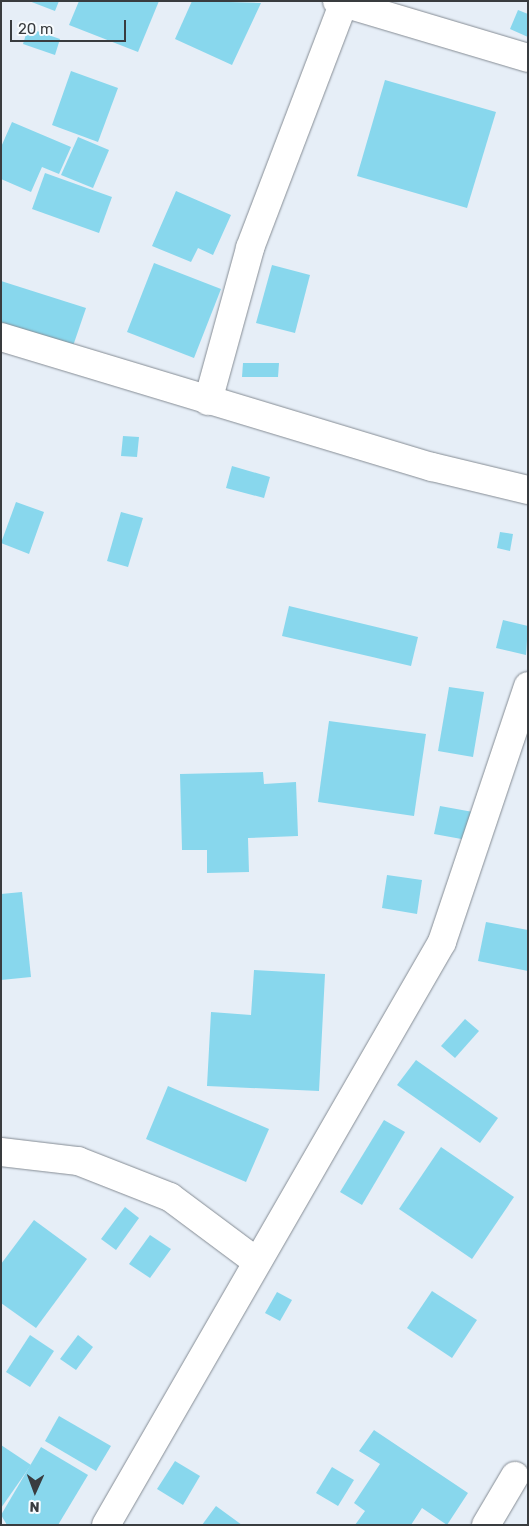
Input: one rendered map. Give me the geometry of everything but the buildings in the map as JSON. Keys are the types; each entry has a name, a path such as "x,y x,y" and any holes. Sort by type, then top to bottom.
{"street":[{"path":"208,401 250,248 340,3 528,58"},
{"path":"1,336 208,401 528,490"},
{"path":"106,1525 256,1261 442,942 528,686"},
{"path":"1,1152 78,1162 170,1197 256,1261"},
{"path":"486,1525 515,1476"}]}
